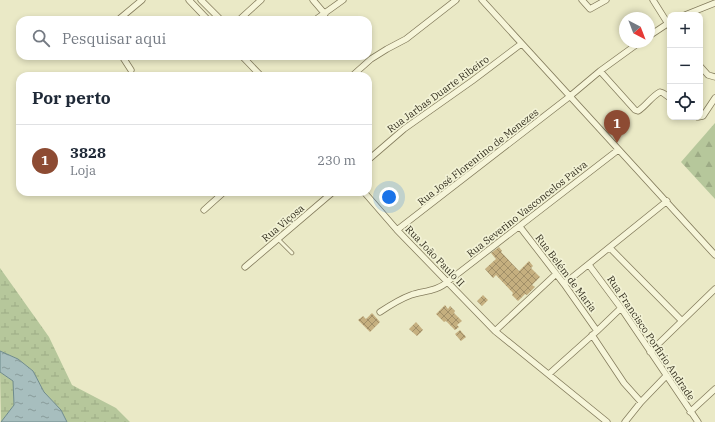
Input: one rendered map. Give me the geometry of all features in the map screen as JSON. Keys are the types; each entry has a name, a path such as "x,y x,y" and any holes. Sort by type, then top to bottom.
{"street":[{"path":"123,16 142,0"},
{"path":"189,0 204,16"},
{"path":"201,0 217,16"},
{"path":"244,16 262,0"},
{"path":"312,0 325,14"},
{"path":"322,16 343,0"},
{"path":"372,58 412,34 456,0"},
{"path":"482,0 569,97 667,201 715,255"},
{"path":"582,0 590,9 606,0"},
{"path":"653,0 667,21"},
{"path":"692,12 715,3"},
{"path":"655,32 667,25"},
{"name":"Rua Jarbas Duarte Ribeiro","path":"372,156 404,128 472,81 521,44"},
{"name":"Rua José Florentino de Menezes","path":"398,230 569,97 600,71 632,48"},
{"path":"125,60 131,70"},
{"path":"245,60 255,72"},
{"path":"356,72 370,60"},
{"path":"703,69 708,75 715,78"},
{"path":"600,71 634,110 638,111 660,92 667,96"},
{"path":"703,116 715,98"},
{"name":"Rua Severino Vasconcelos Paiva","path":"380,312 410,296 441,288 618,150"},
{"path":"204,210 220,196"},
{"name":"Rua Viçosa","path":"245,267 328,196"},
{"name":"Rua João Paulo II","path":"368,196 447,282 495,331 607,422"},
{"path":"564,284 667,201"},
{"name":"Rua Belém de Maria","path":"520,227 598,331"},
{"path":"610,248 682,321"},
{"name":"Rua Francisco Porfirio Andrade","path":"588,265 621,308 698,422"},
{"path":"495,331 556,274"},
{"path":"650,352 715,289"},
{"path":"549,374 598,331 621,308"},
{"path":"592,335 624,384 641,402"},
{"path":"625,422 641,402 666,376"},
{"path":"690,412 715,388"}],"lane":[{"path":"278,239 292,253"}],"green space":[{"path":"715,123 715,199 681,162"},
{"path":"0,268 49,337 72,385 116,408 130,422 67,422 61,410 44,392 33,371 18,359 0,351"},
{"path":"0,372 13,381 14,405 1,422"}],"water":[{"path":"0,351 18,359 33,371 44,392 61,410 67,422 1,422 14,405 13,381 0,372"}],"building":[{"path":"499,247 502,251 501,252 519,271 529,261 533,266 531,268 540,277 532,285 535,287 518,301 512,295 513,293 496,275 493,278 485,269 496,259 491,253"},
{"path":"483,295 488,300 482,306 477,301"},
{"path":"445,305 448,309 450,306 455,311 454,313 462,321 457,325 459,327 455,330 436,314"},
{"path":"372,313 380,322 370,332 358,320 363,316 366,319"},
{"path":"416,322 423,330 417,336 409,329"},
{"path":"460,330 466,337 461,341 455,334"}],"place":[{"name":"3828","path":"617,143"}]}
